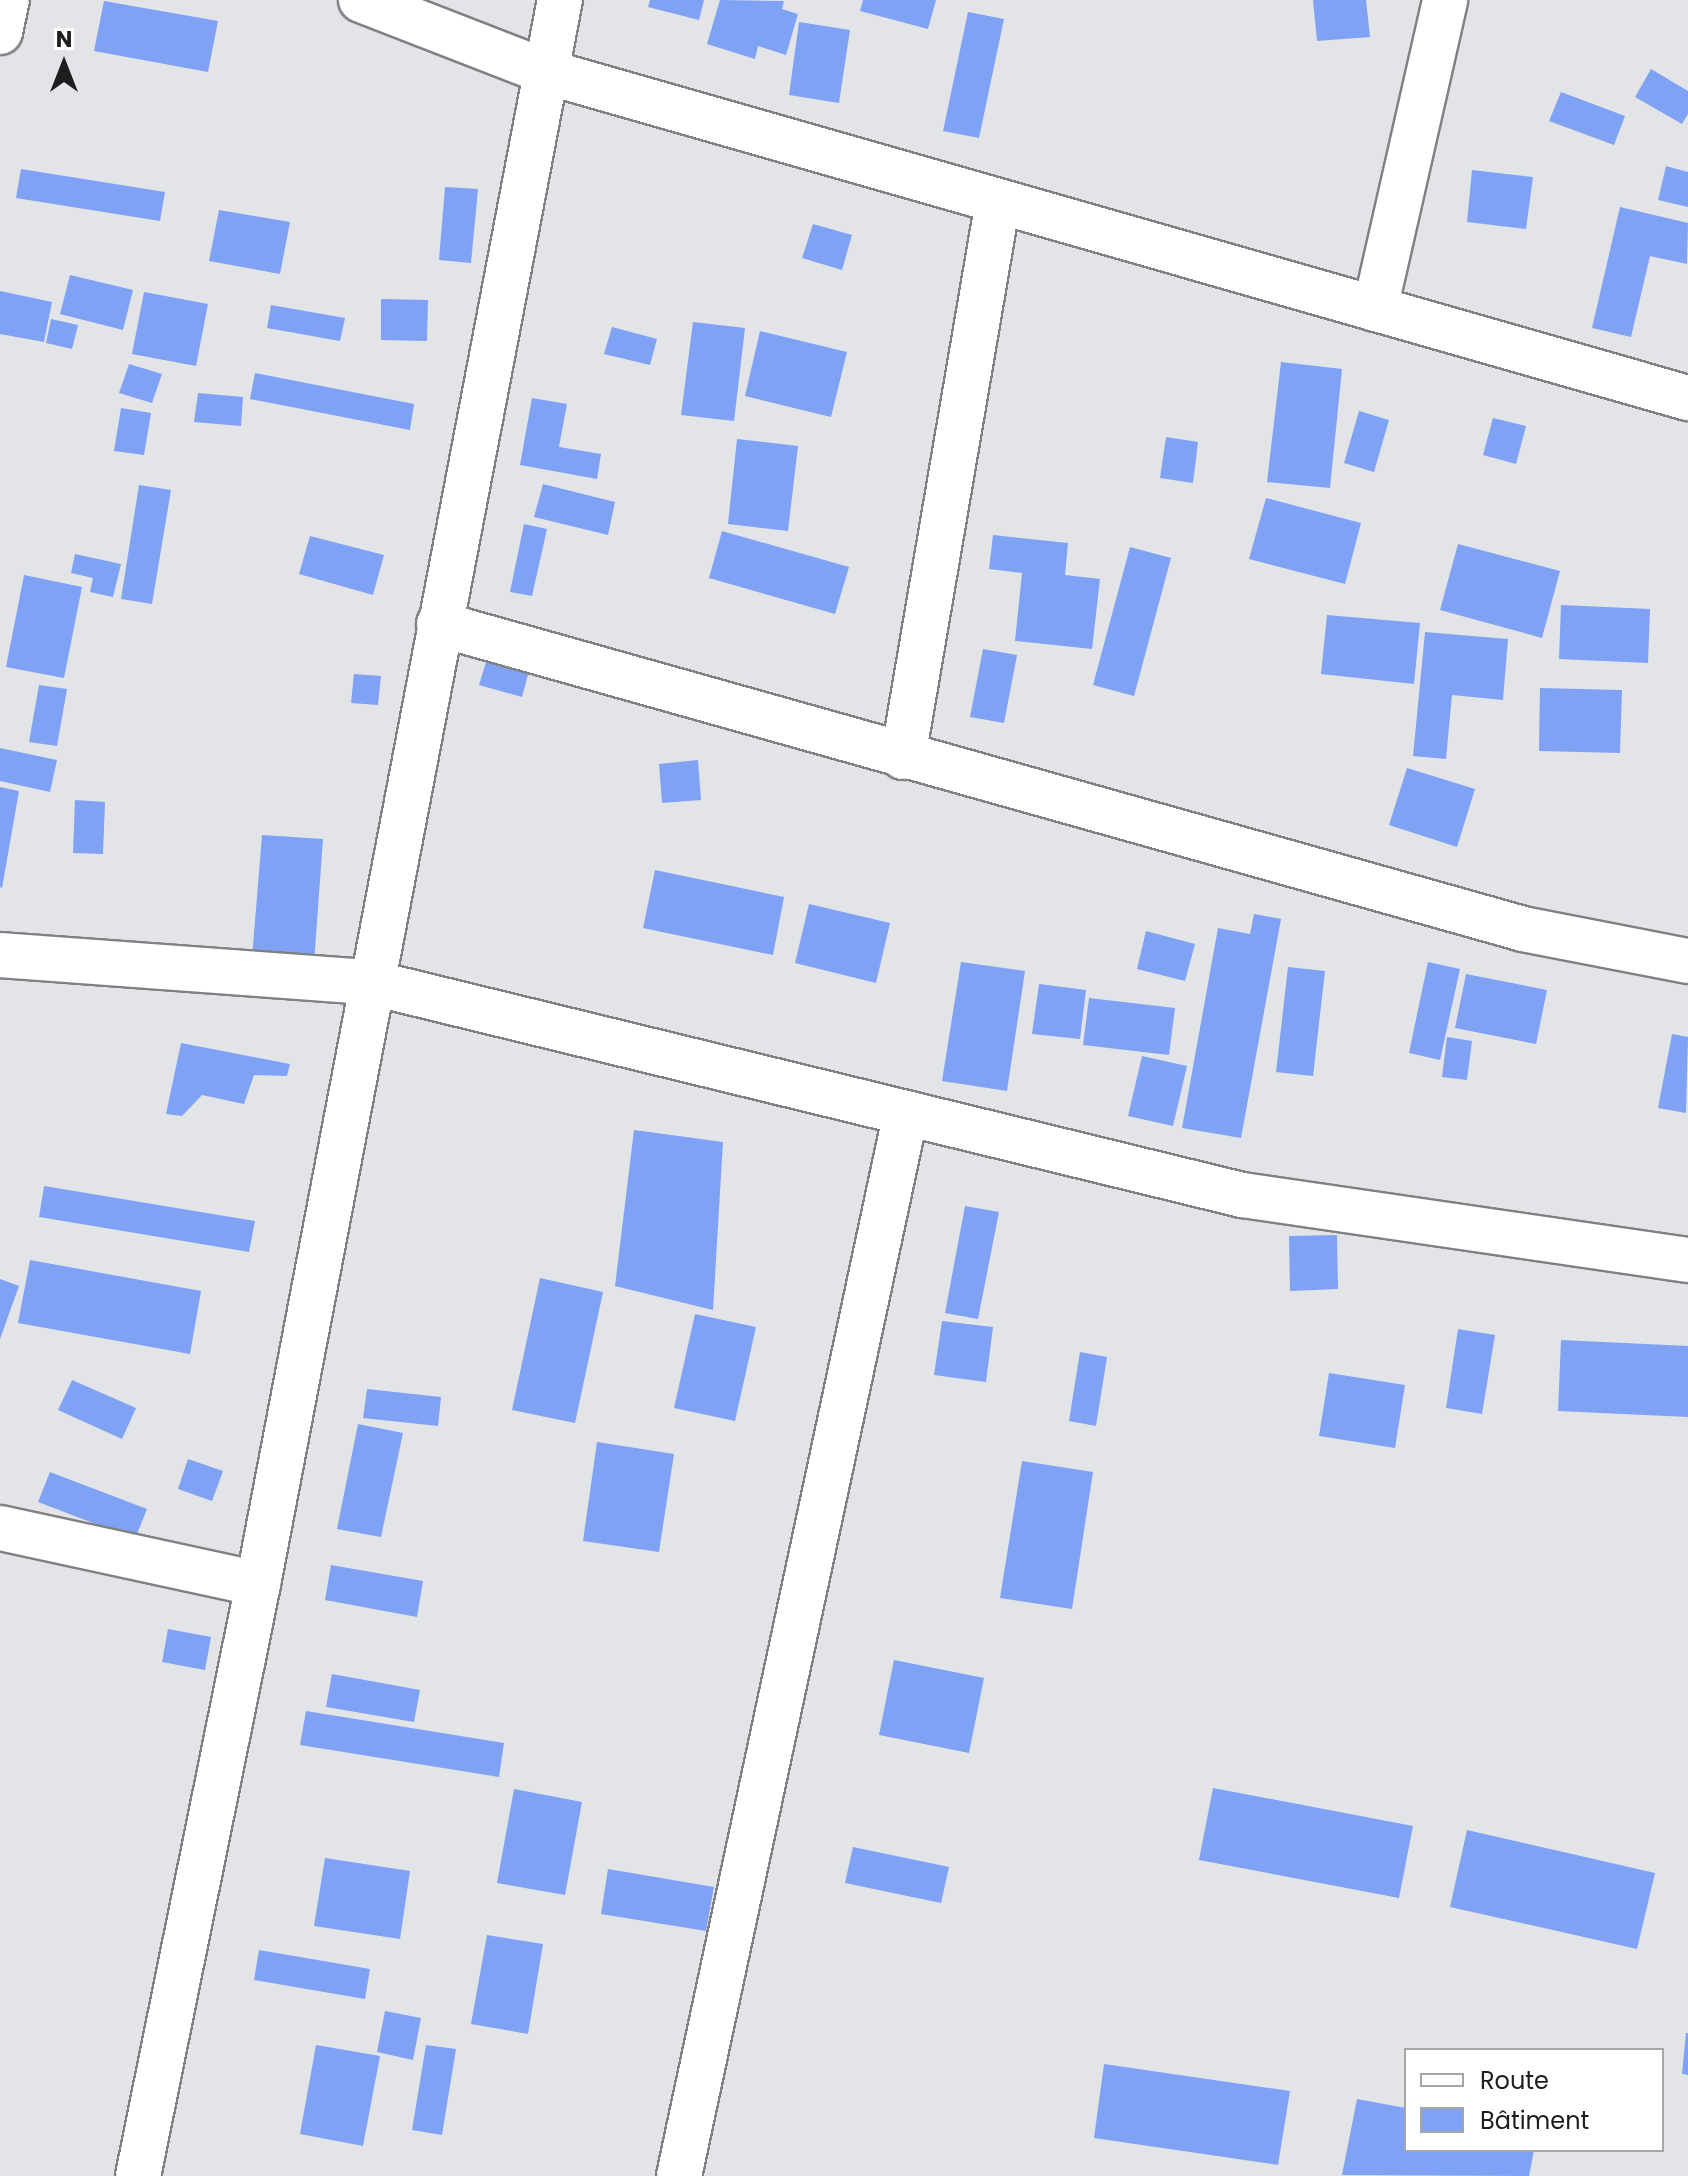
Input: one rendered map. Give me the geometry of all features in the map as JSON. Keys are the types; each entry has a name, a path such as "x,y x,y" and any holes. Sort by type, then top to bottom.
{"street":[{"path":"0,32 7,0"},
{"path":"361,0 547,72 1688,398"},
{"path":"138,2176 258,1584 369,982 560,0"},
{"path":"1375,309 1445,0"},
{"path":"903,757 998,201"},
{"path":"439,624 1523,929 1688,961"},
{"path":"0,955 369,982 1242,1195 1688,1260"},
{"path":"679,2176 906,1113"},
{"path":"0,1528 258,1584"}],"building":[{"path":"650,0 704,0 699,20 648,7"},
{"path":"720,0 784,1 782,9 798,14 786,55 758,46 755,59 707,44"},
{"path":"863,0 936,0 928,29 860,11"},
{"path":"1313,0 1366,0 1370,37 1317,41"},
{"path":"104,1 218,21 208,72 94,51"},
{"path":"968,12 1004,19 979,138 943,131"},
{"path":"799,22 850,30 839,103 789,95"},
{"path":"1651,69 1688,91 1688,114 1682,124 1635,97"},
{"path":"1561,92 1625,116 1614,145 1549,121"},
{"path":"1666,166 1688,172 1688,207 1658,200"},
{"path":"21,169 165,192 160,221 16,198"},
{"path":"1472,170 1533,177 1526,229 1467,222"},
{"path":"445,187 478,189 471,263 439,260"},
{"path":"1620,207 1688,223 1687,264 1650,256 1631,337 1592,328"},
{"path":"219,210 290,222 280,274 209,261"},
{"path":"813,224 852,235 842,270 802,258"},
{"path":"70,275 133,290 123,330 60,314"},
{"path":"0,291 52,302 44,342 0,334"},
{"path":"144,292 208,304 196,366 132,354"},
{"path":"381,299 428,300 427,341 381,340"},
{"path":"271,305 345,318 340,341 267,328"},
{"path":"51,319 78,325 72,349 46,343"},
{"path":"693,322 745,328 734,421 681,415"},
{"path":"612,327 657,339 650,365 604,354"},
{"path":"760,331 847,352 831,417 745,396"},
{"path":"1281,362 1342,369 1330,488 1267,482"},
{"path":"129,364 162,374 152,403 119,393"},
{"path":"255,373 414,404 410,430 250,399"},
{"path":"198,393 243,397 241,426 194,422"},
{"path":"532,398 567,404 559,447 601,454 597,479 520,465"},
{"path":"121,408 151,413 144,455 114,451"},
{"path":"1359,411 1389,420 1374,472 1344,463"},
{"path":"1493,418 1526,426 1516,464 1483,455"},
{"path":"1166,437 1198,442 1193,483 1160,478"},
{"path":"737,439 798,446 788,531 728,524"},
{"path":"543,484 615,502 608,535 534,517"},
{"path":"139,485 171,490 152,604 121,599"},
{"path":"1266,498 1361,523 1345,584 1249,559"},
{"path":"524,524 547,529 532,596 510,592"},
{"path":"722,531 849,567 835,614 709,578"},
{"path":"993,535 1068,543 1065,575 1100,579 1092,649 1015,641 1022,573 989,569"},
{"path":"310,536 384,555 373,595 299,574"},
{"path":"1458,544 1560,571 1542,638 1440,610"},
{"path":"1130,547 1171,558 1134,696 1093,685"},
{"path":"75,554 121,564 113,597 90,592 93,578 71,573"},
{"path":"24,575 82,587 64,678 6,667"},
{"path":"1561,605 1650,609 1648,663 1559,659"},
{"path":"1327,615 1420,623 1414,684 1321,674"},
{"path":"1425,632 1508,639 1503,700 1452,695 1446,759 1413,756"},
{"path":"983,649 1017,655 1004,723 970,717"},
{"path":"487,659 529,671 522,697 479,685"},
{"path":"354,674 381,676 378,705 351,703"},
{"path":"39,685 67,689 57,746 29,742"},
{"path":"1540,688 1622,690 1620,753 1539,751"},
{"path":"0,748 57,760 50,792 0,781"},
{"path":"698,760 701,800 662,803 659,764"},
{"path":"1407,768 1475,789 1457,847 1389,825"},
{"path":"0,787 19,791 2,888 0,887"},
{"path":"75,800 105,802 103,854 73,853"},
{"path":"262,835 323,839 314,963 252,958"},
{"path":"655,870 784,897 773,955 643,928"},
{"path":"809,904 890,923 876,983 795,963"},
{"path":"1254,914 1281,919 1241,1138 1182,1128 1218,928 1250,934"},
{"path":"1146,931 1195,944 1185,981 1137,969"},
{"path":"961,962 1025,971 1007,1091 942,1081"},
{"path":"1428,962 1460,969 1440,1060 1409,1053"},
{"path":"1288,967 1325,971 1313,1076 1276,1072"},
{"path":"1466,974 1547,990 1536,1044 1455,1028"},
{"path":"1039,984 1086,990 1080,1039 1032,1034"},
{"path":"1089,998 1175,1008 1169,1055 1083,1045"},
{"path":"1672,1034 1688,1037 1686,1113 1658,1108"},
{"path":"1447,1037 1472,1041 1467,1080 1442,1077"},
{"path":"181,1043 290,1064 287,1076 254,1075 244,1104 202,1095 182,1116 166,1114"},
{"path":"1142,1056 1187,1066 1173,1126 1128,1116"},
{"path":"634,1130 723,1142 713,1310 615,1286"},
{"path":"44,1186 255,1221 249,1252 39,1217"},
{"path":"965,1206 999,1212 978,1319 945,1313"},
{"path":"1337,1235 1338,1289 1290,1291 1289,1236"},
{"path":"30,1260 201,1291 190,1354 18,1323"},
{"path":"540,1278 603,1292 575,1423 512,1410"},
{"path":"0,1279 19,1286 0,1339"},
{"path":"695,1314 756,1327 735,1421 674,1408"},
{"path":"942,1321 993,1327 986,1382 934,1375"},
{"path":"1458,1329 1495,1335 1482,1414 1446,1408"},
{"path":"1561,1340 1688,1346 1688,1417 1558,1411"},
{"path":"1080,1352 1107,1357 1096,1426 1069,1421"},
{"path":"1329,1373 1405,1385 1395,1448 1319,1436"},
{"path":"72,1380 136,1408 122,1439 58,1410"},
{"path":"367,1389 441,1397 438,1426 363,1418"},
{"path":"358,1424 403,1433 381,1537 337,1529"},
{"path":"597,1442 674,1454 659,1552 583,1541"},
{"path":"188,1459 223,1471 212,1501 178,1489"},
{"path":"1022,1461 1093,1472 1072,1609 1000,1598"},
{"path":"50,1472 147,1509 135,1539 38,1502"},
{"path":"331,1565 423,1581 417,1617 325,1600"},
{"path":"168,1629 211,1637 205,1670 162,1662"},
{"path":"894,1660 984,1678 969,1753 879,1735"},
{"path":"332,1674 420,1690 414,1722 326,1707"},
{"path":"306,1711 504,1743 499,1777 300,1745"},
{"path":"1213,1788 1413,1826 1399,1898 1199,1860"},
{"path":"514,1789 582,1802 565,1895 497,1883"},
{"path":"1467,1830 1655,1873 1637,1949 1450,1907"},
{"path":"853,1847 949,1867 941,1903 845,1883"},
{"path":"325,1858 410,1871 400,1939 314,1926"},
{"path":"608,1869 714,1887 706,1931 601,1914"},
{"path":"487,1935 543,1944 528,2034 471,2024"},
{"path":"259,1950 370,1969 365,1999 254,1980"},
{"path":"385,2011 421,2018 413,2060 377,2052"},
{"path":"1688,2033 1688,2075 1682,2074"},
{"path":"316,2045 380,2056 363,2146 300,2134"},
{"path":"426,2045 456,2049 442,2135 412,2130"},
{"path":"1104,2064 1290,2091 1278,2165 1094,2138"},
{"path":"1357,2099 1404,2108 1404,2152 1534,2152 1529,2176 1342,2175"}]}
